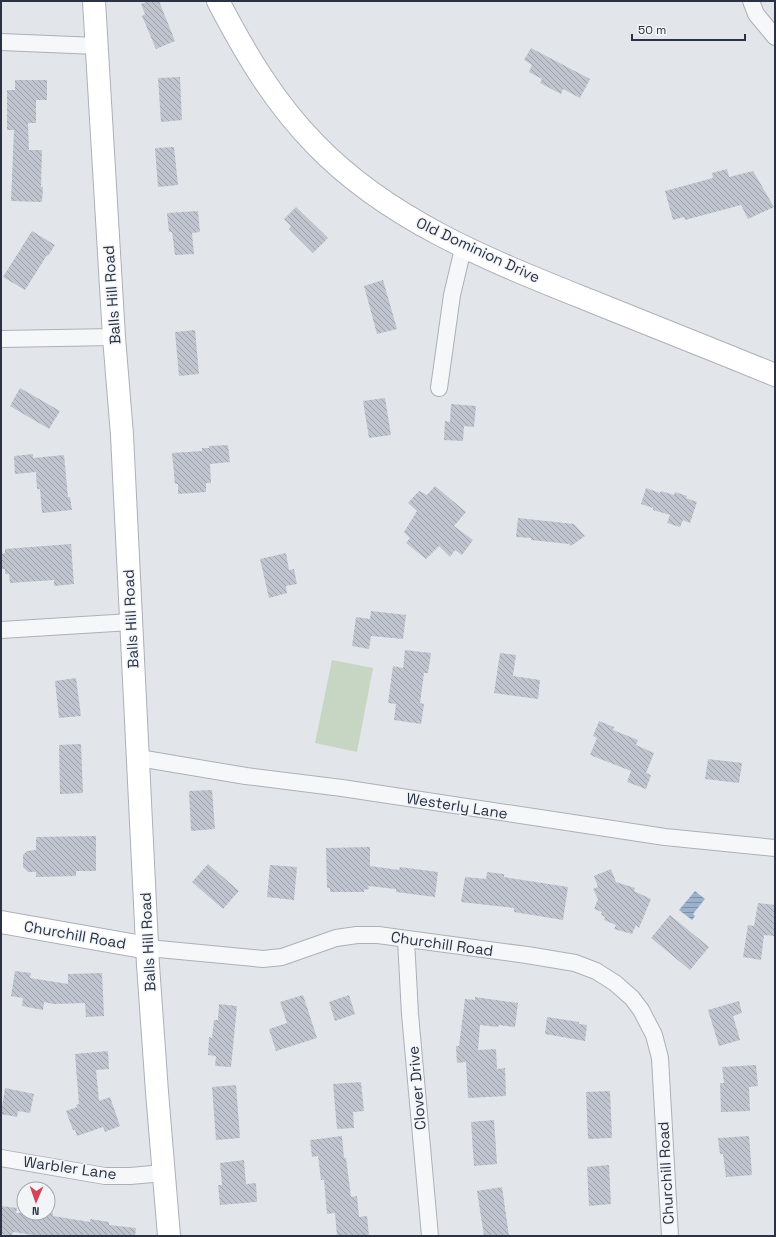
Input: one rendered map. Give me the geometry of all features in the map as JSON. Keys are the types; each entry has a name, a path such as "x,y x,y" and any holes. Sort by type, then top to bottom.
{"street":[{"name":"Balls Hill Road","path":"94,1 114,337 122,435 148,948 157,1092 169,1236"},
{"name":"Old Dominion Drive","path":"218,1 260,76 291,117 316,145 342,170 380,198 412,219 466,248 566,291 775,375"},
{"path":"751,1 756,14 775,36"},
{"path":"1,42 97,46"},
{"path":"439,388 452,295 461,256 466,248"},
{"path":"1,339 114,337"},
{"path":"1,630 131,622"},
{"name":"Westerly Lane","path":"139,758 246,776 342,788 666,837 775,848"},
{"name":"Churchill Road","path":"1,922 148,948 263,958 282,957 336,938 357,935 378,935 575,963 596,971 615,983 632,998 654,1035 660,1058 670,1236"},
{"name":"Clover Drive","path":"406,940 410,1014 430,1236"},
{"name":"Warbler Lane","path":"1,1158 105,1176 130,1176 164,1173"}],"green space":[{"path":"332,660 373,668 357,752 315,743"}],"water":[{"path":"695,891 705,899 693,914 695,916 692,920 679,910"}],"building":[{"path":"149,1 159,1 175,41 156,49 142,16 145,14 141,4"},
{"path":"531,48 590,79 580,98 563,89 561,94 540,83 542,79 529,72 532,65 524,60"},
{"path":"180,77 182,120 161,122 158,78"},
{"path":"15,80 47,80 47,100 36,100 36,123 28,123 29,150 42,150 42,202 11,201 14,130 7,130 7,90 15,90"},
{"path":"174,147 178,185 158,187 155,148"},
{"path":"727,169 729,177 753,171 774,207 748,219 741,205 685,220 684,217 673,220 665,191 713,178 712,173"},
{"path":"296,207 328,238 313,253 289,229 291,226 284,219"},
{"path":"198,211 200,232 192,233 194,254 175,255 172,232 169,232 167,213"},
{"path":"32,231 55,245 25,290 3,277"},
{"path":"383,280 397,329 377,334 364,286"},
{"path":"195,330 199,374 179,376 175,332"},
{"path":"20,388 60,411 49,429 10,406"},
{"path":"385,398 391,435 369,438 363,401"},
{"path":"451,404 476,406 474,427 464,426 463,441 444,440 445,421 450,422"},
{"path":"228,445 230,462 210,464 211,483 206,483 206,492 178,494 178,484 175,484 172,453 202,451 202,448 209,448 209,446"},
{"path":"33,454 33,458 64,455 68,497 70,497 72,510 42,513 40,489 37,489 36,472 15,474 14,456"},
{"path":"435,486 466,512 454,526 473,540 462,555 455,550 450,557 439,546 426,559 406,543 410,538 404,532 417,511 408,503 419,491 427,495"},
{"path":"646,488 660,493 661,491 674,495 675,492 687,496 686,498 697,502 690,523 683,520 680,527 667,523 670,515 653,510 653,508 641,504"},
{"path":"518,518 574,524 585,536 571,546 569,544 516,537"},
{"path":"71,544 74,584 54,586 54,580 10,583 9,574 5,574 5,569 1,569 1,554 5,553 5,549"},
{"path":"286,553 289,570 294,569 297,584 286,586 287,593 269,598 260,559"},
{"path":"371,611 406,615 403,639 371,636 369,649 352,646 356,617 370,619"},
{"path":"405,650 431,653 428,673 424,673 420,703 424,704 421,724 394,720 396,704 388,703 393,666 403,668"},
{"path":"500,653 516,655 513,676 540,680 538,699 494,693"},
{"path":"76,678 81,716 59,718 55,681"},
{"path":"599,721 614,727 613,730 638,740 636,745 654,753 646,773 651,775 646,789 627,782 631,771 590,755 597,738 593,736"},
{"path":"81,744 83,793 60,794 59,745"},
{"path":"708,759 742,763 739,783 705,779"},
{"path":"212,790 215,829 191,831 189,791"},
{"path":"96,836 96,871 76,871 76,876 36,877 36,872 28,872 23,867 23,855 27,851 36,850 36,837"},
{"path":"370,847 370,866 399,870 400,867 438,872 435,897 396,892 396,889 368,886 369,889 364,890 364,892 330,892 330,888 327,888 326,848"},
{"path":"208,864 239,891 223,909 192,882"},
{"path":"270,865 297,867 294,900 267,897"},
{"path":"611,869 616,882 635,888 634,891 651,899 639,928 636,925 632,934 614,929 616,925 604,920 605,917 601,915 602,912 594,909 598,899 593,889 598,887 594,876"},
{"path":"487,872 504,874 504,877 568,887 563,920 514,912 514,908 461,902 465,877 486,879"},
{"path":"758,903 775,905 775,936 764,935 761,960 743,957 748,925 754,926"},
{"path":"670,915 709,947 690,970 651,938"},
{"path":"15,971 31,973 30,978 68,984 68,974 102,973 104,1016 86,1017 85,1003 53,1004 44,1002 43,1010 22,1006 23,998 11,996"},
{"path":"303,995 317,1038 276,1051 269,1029 287,1023 280,1002"},
{"path":"349,995 355,1014 335,1021 329,1002"},
{"path":"475,997 518,1003 515,1027 480,1025 478,1050 496,1049 497,1069 505,1068 506,1096 468,1098 466,1062 457,1063 456,1046 459,1046 465,999 475,1000"},
{"path":"739,1001 742,1013 733,1016 740,1040 719,1046 708,1010"},
{"path":"219,1004 237,1006 231,1067 215,1066 216,1056 208,1055 209,1037 212,1038 214,1020 218,1020"},
{"path":"547,1017 579,1022 579,1024 587,1025 585,1041 545,1034"},
{"path":"108,1051 109,1069 96,1070 99,1101 110,1097 120,1126 105,1132 103,1127 77,1136 75,1130 73,1130 66,1111 77,1107 76,1105 79,1104 75,1054"},
{"path":"756,1065 758,1086 749,1087 750,1111 721,1112 720,1083 724,1083 722,1067"},
{"path":"361,1082 364,1111 353,1112 354,1128 337,1129 333,1084"},
{"path":"236,1085 240,1138 216,1140 212,1087"},
{"path":"5,1088 34,1094 30,1113 18,1111 17,1117 1,1114"},
{"path":"610,1091 612,1138 588,1139 586,1092"},
{"path":"494,1120 497,1164 474,1166 471,1122"},
{"path":"342,1136 344,1158 346,1158 351,1197 357,1196 359,1217 367,1216 369,1236 337,1236 335,1213 327,1214 324,1180 321,1180 318,1156 312,1157 310,1140"},
{"path":"749,1136 752,1175 726,1177 723,1154 720,1154 718,1138"},
{"path":"244,1160 246,1184 256,1183 257,1202 220,1205 218,1185 222,1185 220,1163"},
{"path":"609,1165 611,1204 589,1206 587,1167"},
{"path":"502,1187 509,1236 484,1236 477,1191"},
{"path":"1,1206 16,1208 16,1221 56,1221 56,1216 90,1222 90,1219 109,1222 109,1225 136,1228 135,1236 40,1236 13,1232 12,1236 1,1234"}]}
